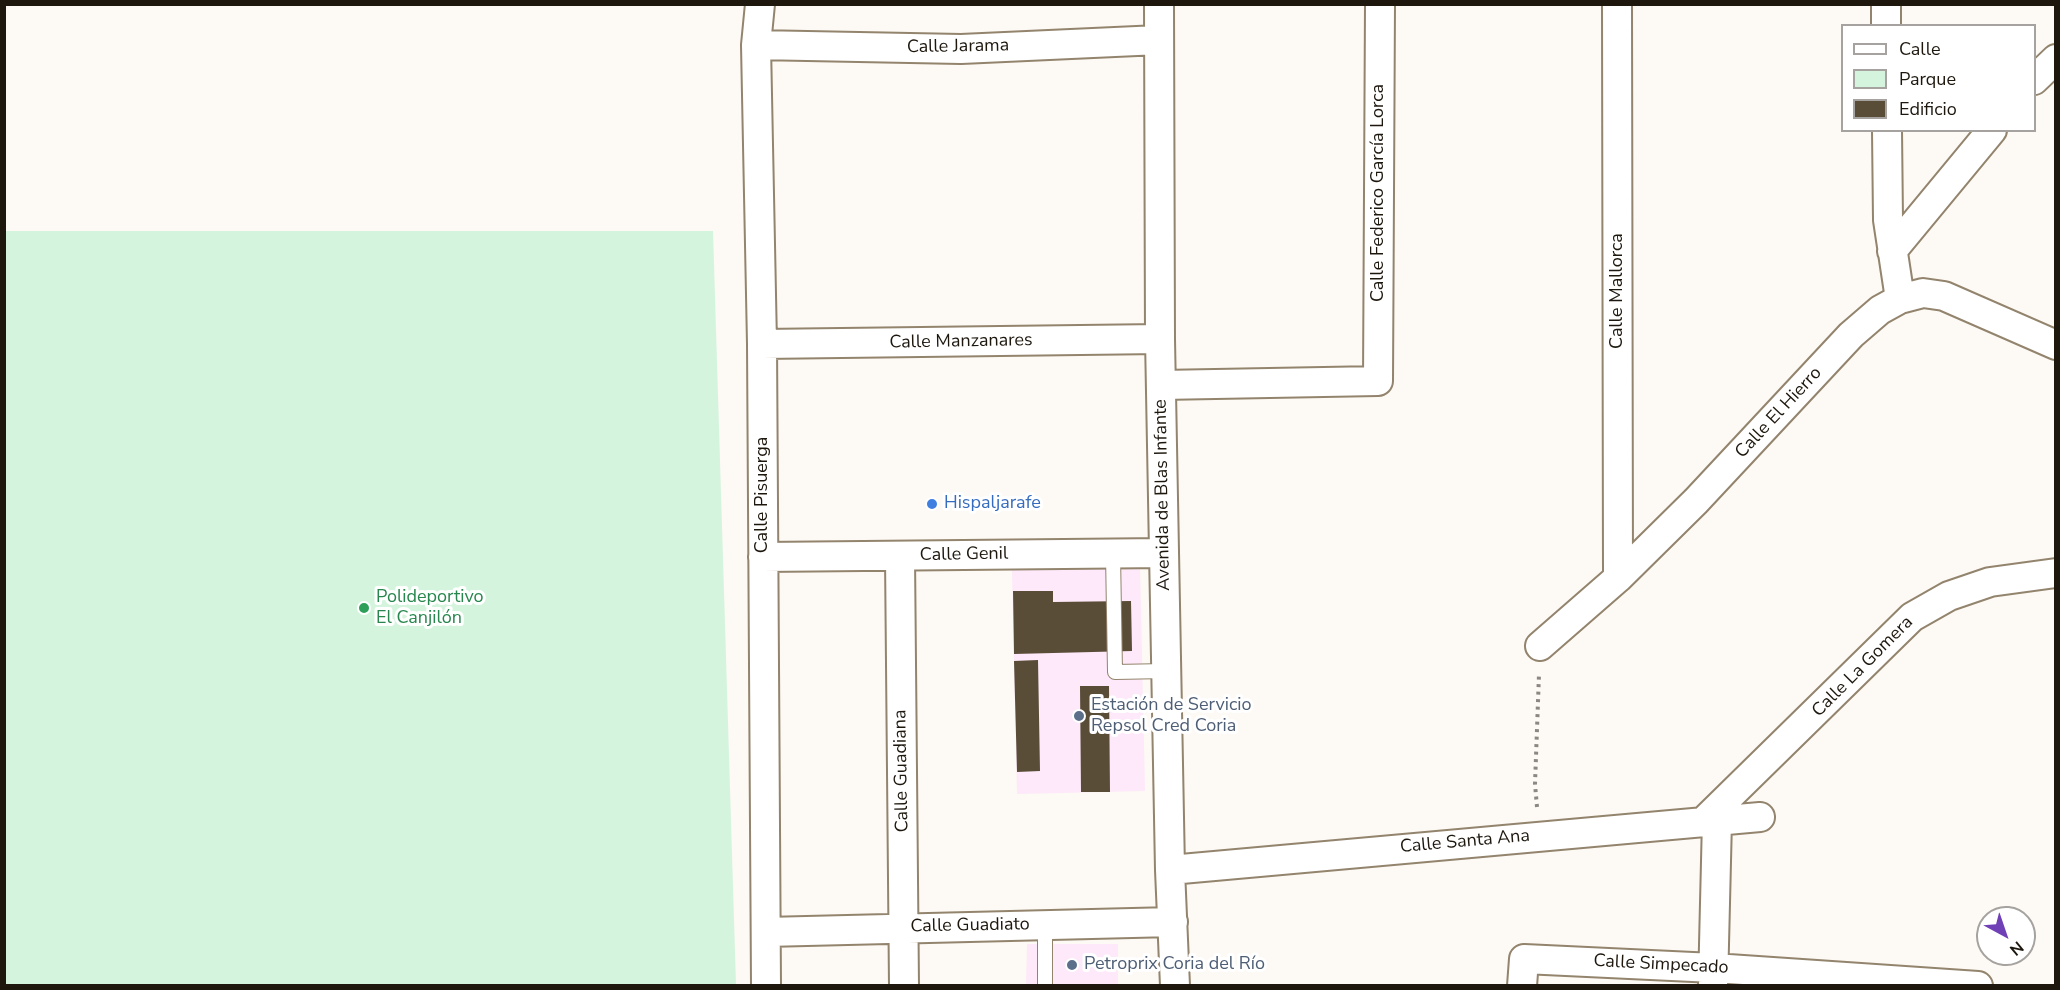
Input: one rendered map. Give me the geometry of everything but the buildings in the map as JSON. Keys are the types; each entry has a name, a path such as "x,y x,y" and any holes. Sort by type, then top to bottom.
{"street":[{"name":"Calle Pisuerga","path":"760,4 756,45 762,344 766,986"},
{"name":"Avenida de Blas Infante","path":"1159,4 1160,339 1170,870 1175,986"},
{"name":"Calle Federico García Lorca","path":"1161,385 1378,381 1380,4"},
{"name":"Calle Mallorca","path":"1617,4 1618,578"},
{"path":"1886,4 1886,24"},
{"name":"Calle Jarama","path":"756,45 961,49 1159,40"},
{"path":"2036,78 2055,59"},
{"path":"1887,132 1888,220 1900,299"},
{"path":"1892,251 1990,132"},
{"name":"Calle El Hierro","path":"1540,646 1618,578 1696,501 1851,335 1880,310 1900,299 1923,293 1944,296 2055,345"},
{"name":"Calle Manzanares","path":"762,344 1160,339"},
{"name":"Calle Genil","path":"763,557 1164,553"},
{"name":"Calle Guadiana","path":"900,556 904,986"},
{"name":"Calle La Gomera","path":"1710,821 1912,617 1948,596 1990,582 2055,573"},
{"name":"Calle Santa Ana","path":"1170,870 1760,817"},
{"path":"1710,821 1714,976"},
{"name":"Calle Guadiato","path":"766,932 1173,922"},
{"name":"Calle Simpecado","path":"1523,972 1714,976 1978,986"}],"lane":[{"path":"1113,554 1115,672 1166,671"},
{"path":"1045,925 1045,986"}],"path":[{"path":"1540,646 1535,784 1540,835"}],"shaded area":[{"name":"Estación de Servicio Repsol Cred Coria","path":"1140,567 1145,791 1017,794 1012,570"},
{"name":"Petroprix Coria del Río","path":"1027,944 1118,944 1118,985 1026,986"}],"green space":[{"name":"Polideportivo El Canjilón","path":"5,231 713,231 736,985 5,985"}],"place":[{"name":"Hispaljarafe","path":"932,504"},
{"name":"Polideportivo El Canjilón","path":"364,608"},
{"name":"Estación de Servicio Repsol Cred Coria","path":"1079,716"},
{"name":"Petroprix Coria del Río","path":"1072,965"}]}
